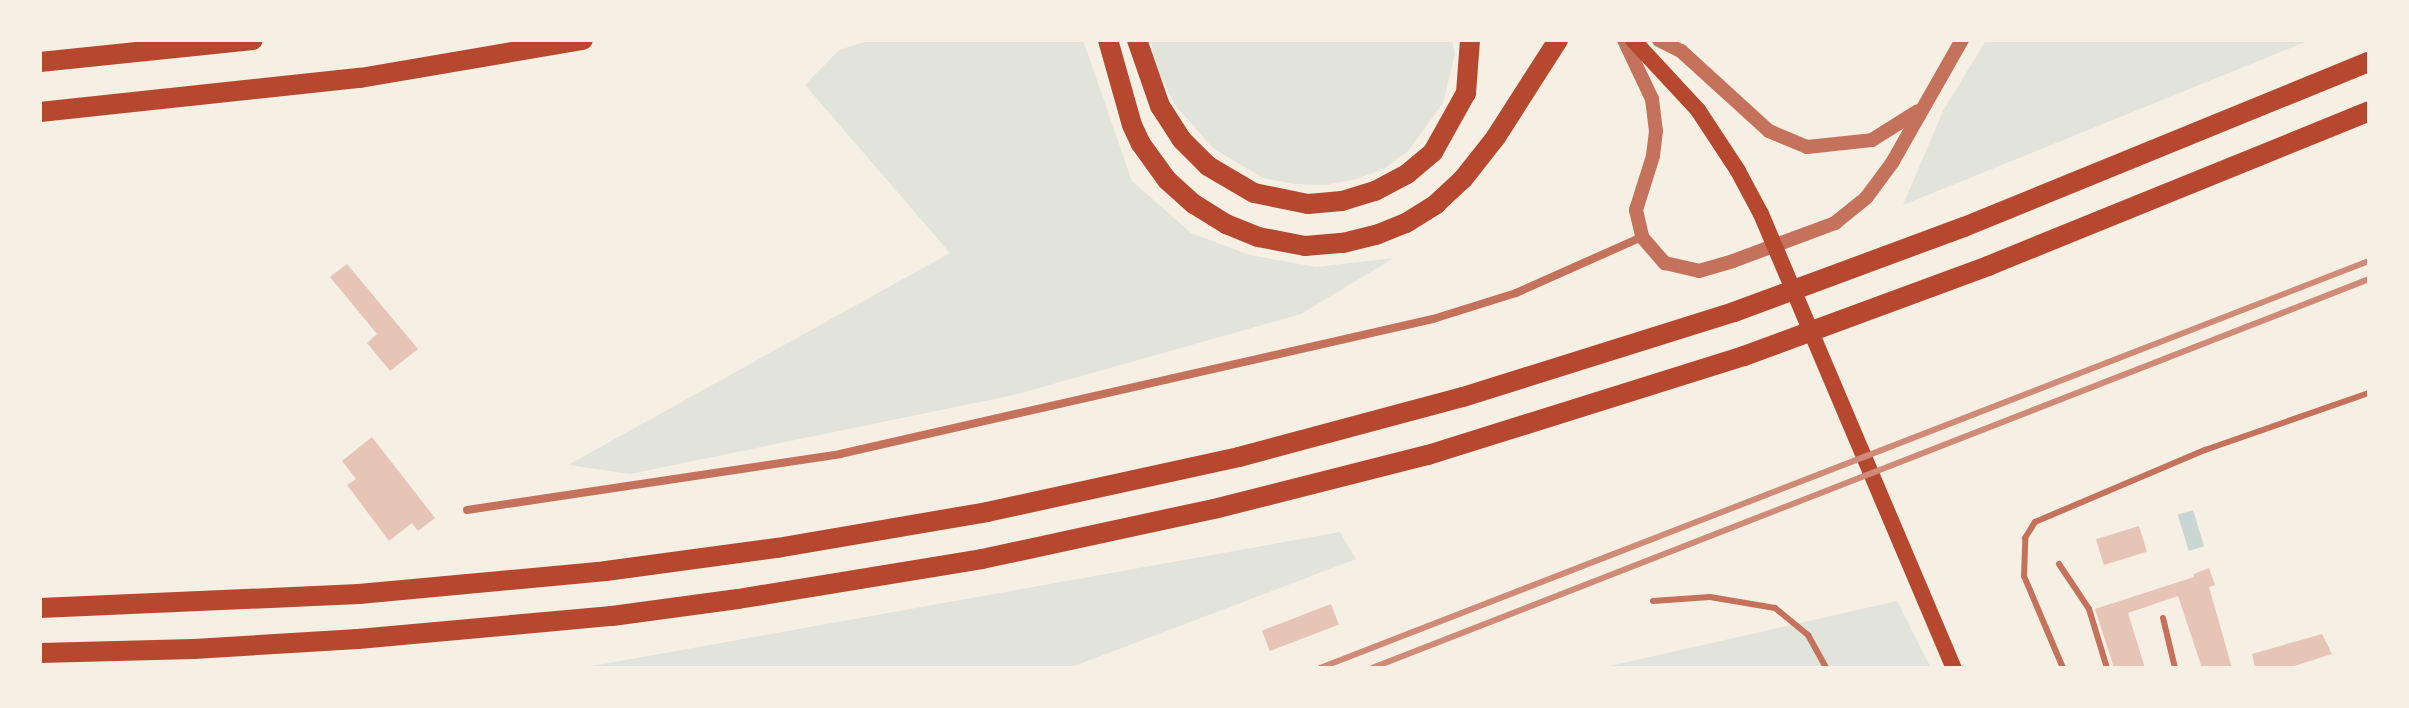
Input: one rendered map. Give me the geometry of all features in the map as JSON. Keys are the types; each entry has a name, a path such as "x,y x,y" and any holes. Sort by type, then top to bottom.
{"highway":[{"path":"40,62 253,40"},
{"path":"40,112 360,78 583,40"},
{"path":"1108,40 1132,125 1141,144 1167,180 1194,204 1226,224 1274,242 1305,246 1343,243 1376,235 1406,223 1436,204 1463,179 1496,137 1558,40"},
{"path":"1137,40 1160,106 1182,140 1200,159 1245,190 1270,199 1308,204 1342,201 1375,191 1407,174 1433,152 1466,93 1471,63 1470,40"},
{"path":"40,608 332,596 606,571 777,548 987,512 1239,457 1493,389 1734,312 1964,227 2369,62"},
{"path":"40,653 358,639 612,616 874,578 1201,512 1428,455 1744,356 1988,266 2369,111"}],"main road":[{"path":"1633,40 1698,110 1738,171 1761,214 1954,668"}],"street":[{"path":"1624,40 1652,99 1656,131 1653,156 1636,210 1642,237 1665,263 1699,271 1835,223 1866,198 1892,163 1962,40"},
{"path":"1659,40 1681,51 1769,131 1807,147 1838,147 1872,140 1919,111"},
{"path":"467,510 840,454 1433,319 1516,293 1642,237"}],"lane":[{"path":"2063,668 2024,576 2025,538 2035,522 2205,450 2369,393"},
{"path":"2059,564 2089,609 2107,668"},
{"path":"1653,601 1710,597 1775,608 1808,635 1826,668"},
{"path":"2163,618 2175,668"}],"shaded area":[{"path":"871,40 1083,40 1132,181 1191,233 1250,255 1316,267 1394,258 1301,314 1014,395 630,474 568,465 950,253 805,85 839,50"},
{"path":"1151,40 1452,40 1455,54 1443,103 1408,151 1385,168 1357,179 1326,185 1294,184 1263,178 1213,148 1175,105 1155,64"},
{"path":"1986,40 2310,40 1903,205 1943,111"},
{"path":"2193,510 2204,546 2189,551 2178,515"},
{"path":"1340,532 1356,559 1069,668 581,668"},
{"path":"1897,601 1931,668 1601,668"}],"building":[{"path":"347,264 418,349 390,371 367,343 377,334 330,277"},
{"path":"372,437 435,518 418,531 412,523 389,541 347,485 356,479 342,461"},
{"path":"2139,526 2147,552 2104,565 2096,539"},
{"path":"2209,568 2215,585 2209,587 2232,668 2202,668 2178,596 2128,613 2145,668 2114,668 2095,609 2194,577 2194,574"},
{"path":"1331,604 1339,625 1270,651 1262,631"},
{"path":"2322,634 2332,654 2288,668 2255,668 2252,654"}],"railway":[{"path":"1320,668 2369,261"},
{"path":"1372,668 2369,279"}]}
